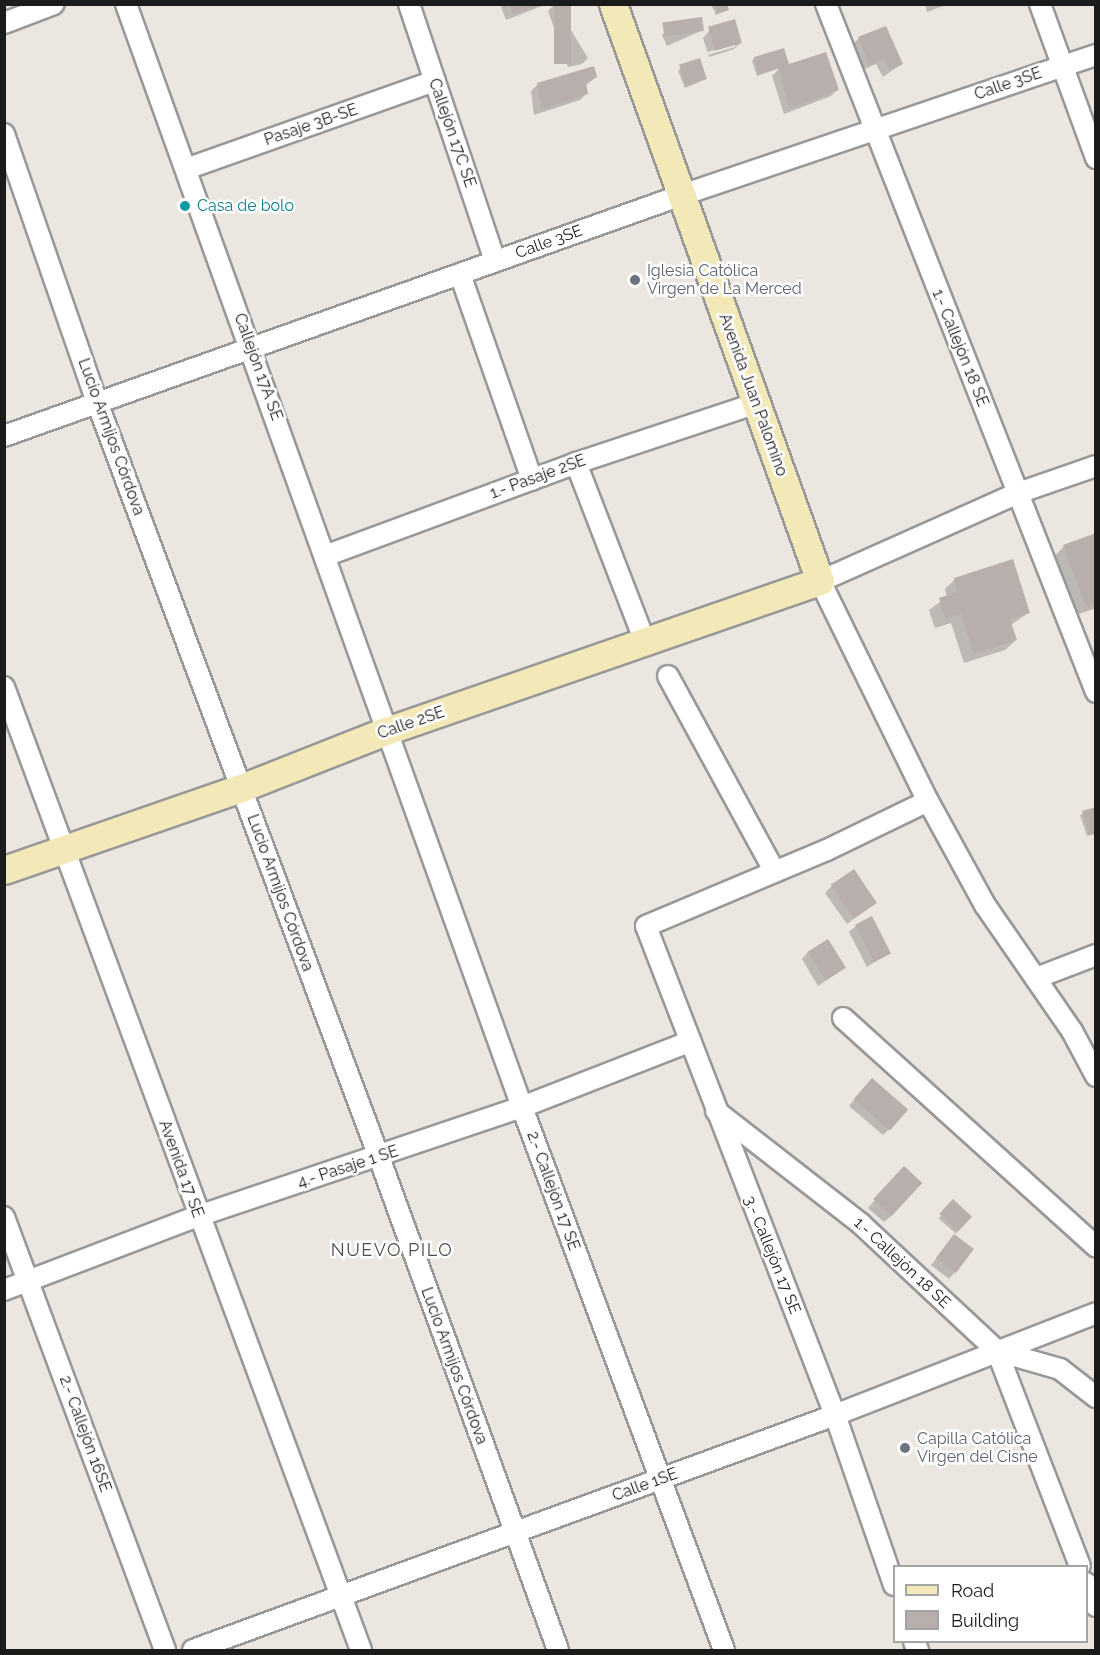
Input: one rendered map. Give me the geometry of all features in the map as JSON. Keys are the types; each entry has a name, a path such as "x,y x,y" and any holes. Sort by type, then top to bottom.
{"street":[{"path":"4,23 54,4"},
{"name":"Callejón 17A SE","path":"126,4 251,345 386,731"},
{"name":"Callejón 17C SE","path":"409,4 495,261"},
{"name":"Avenida Juan Palomino","path":"613,4 754,404 820,581"},
{"name":"1.- Callejón 18 SE","path":"826,4 872,131 1095,692"},
{"path":"1040,4 1095,158"},
{"name":"Calle 3SE","path":"4,436 251,345 682,195 1095,56"},
{"name":"Pasaje 3B-SE","path":"186,169 435,81"},
{"name":"Lucio Armijos Córdova","path":"4,134 97,402 379,1157 558,1650"},
{"path":"460,274 532,480"},
{"name":"1.- Pasaje 2SE","path":"325,556 576,463 754,404"},
{"path":"576,463 645,642"},
{"path":"1095,466 1017,493 820,581 928,801 986,905 1072,1031 1095,1076"},
{"name":"Calle 2SE","path":"4,870 241,788 386,731 820,581"},
{"path":"668,676 775,872 928,801"},
{"name":"Avenida 17 SE","path":"4,687 198,1216 361,1650"},
{"name":"2.- Callejón 17 SE","path":"386,731 522,1107 724,1650"},
{"name":"3.- Callejón 17 SE","path":"775,872 646,926 715,1110 835,1415 893,1582"},
{"path":"1036,978 1095,955"},
{"path":"843,1018 1095,1247"},
{"name":"4.- Pasaje 1 SE","path":"4,1290 198,1216 522,1107 691,1041"},
{"name":"1.- Callejón 18 SE","path":"715,1110 861,1224 997,1351 1060,1369 1095,1397"},
{"name":"2.- Callejón 16SE","path":"4,1217 165,1650"},
{"name":"Calle 1SE","path":"193,1650 835,1415 1095,1313"},
{"path":"997,1351 1080,1565"},
{"path":"1088,1588 1095,1606"}],"building":[{"path":"509,4 539,4 539,5 513,14"},
{"path":"554,4 571,4 571,64 554,64"},
{"path":"715,4 727,4 729,10 718,13"},
{"path":"702,17 704,31 664,36 662,23"},
{"path":"735,19 742,43 715,51 708,27"},
{"path":"886,26 903,64 890,71 883,59 869,65 858,37"},
{"path":"784,48 789,64 826,52 839,90 790,108 778,68 759,74 754,57"},
{"path":"700,58 707,79 686,86 679,65"},
{"path":"594,66 597,77 586,83 588,94 541,109 537,83"},
{"path":"1096,533 1096,602 1086,606 1063,545"},
{"path":"1013,559 1030,613 1010,619 1017,640 974,654 961,614 945,619 939,598 958,592 954,578"},
{"path":"1096,807 1096,833 1089,834 1082,811"},
{"path":"854,869 877,903 854,919 831,885"},
{"path":"872,916 891,953 874,962 855,925"},
{"path":"828,939 846,968 826,981 808,952"},
{"path":"872,1078 908,1109 890,1131 854,1099"},
{"path":"904,1166 922,1183 892,1216 873,1199"},
{"path":"953,1199 972,1217 958,1231 939,1214"},
{"path":"954,1234 974,1249 956,1273 936,1258"}],"place":[{"name":"Casa de bolo","path":"185,206"},
{"name":"Iglesia Católica Virgen de La Merced","path":"635,280"},
{"name":"Capilla Católica Virgen del Cisne","path":"905,1448"}],"district":[{"name":"NUEVO PILO","path":"392,1250"}]}
